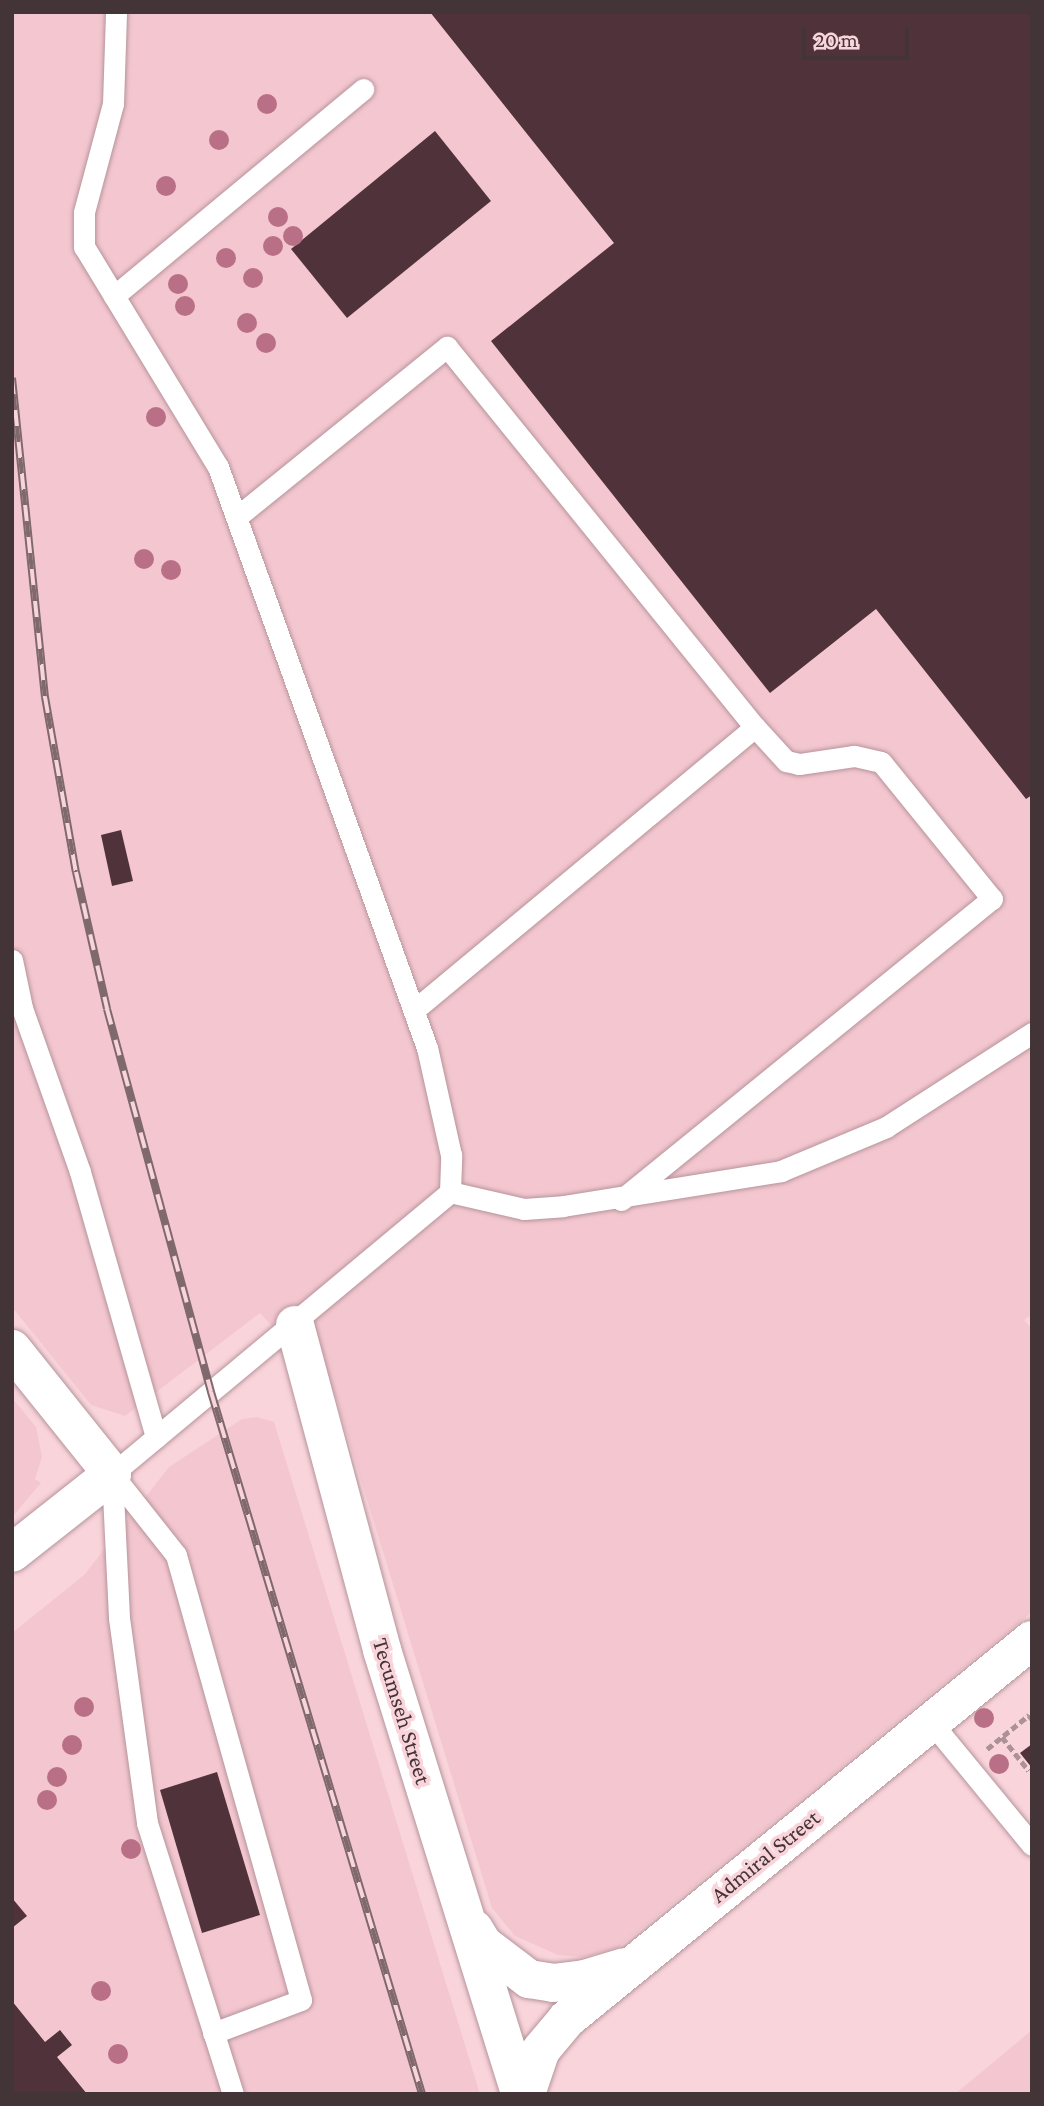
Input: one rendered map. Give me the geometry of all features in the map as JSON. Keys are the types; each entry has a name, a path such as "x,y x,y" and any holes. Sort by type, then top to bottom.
{"street":[{"name":"Tecumseh Street","path":"295,1325 382,1650 520,2094"},
{"path":"12,1349 112,1474 12,1553"},
{"name":"Admiral Street","path":"526,2094 541,2050 568,2019 643,1955 1032,1640"},
{"path":"465,1916 483,1944 529,1979 553,1983 615,1973 643,1955"}],"lane":[{"path":"112,1474 295,1325 450,1192 451,1155 444,1118 414,1010 238,516 197,428 84,247 81,231 113,104 118,61 116,12"},
{"path":"114,296 363,89"},
{"path":"238,516 447,347 755,727 786,761 799,764 854,755 881,762 992,899 621,1200"},
{"path":"414,1010 755,727"},
{"path":"12,960 22,1008 80,1172 156,1437"},
{"path":"450,1192 524,1209 621,1200 781,1171 834,1153 886,1127 1032,1033"},
{"path":"112,1474 119,1618 147,1823 233,2094"},
{"path":"112,1474 176,1555 301,2000 213,2033"},
{"path":"931,1723 1032,1845"}],"path":[{"path":"966,1765 1029,1715 1032,1719"},
{"path":"1002,1737 1029,1771"}],"shaded area":[{"path":"12,12 1032,12 1032,1314 1024,1320 1032,1329 1032,1612 619,1947 583,1957 558,1955 515,1936 492,1908 335,1395 260,1313 125,1416 91,1405 12,1307"},
{"path":"12,1398 36,1427 42,1457 35,1479 41,1483 12,1517"},
{"path":"257,1417 274,1422 480,2094 12,2094 12,1633 84,1575 169,1467 242,1419"},
{"path":"1032,2030 1032,2094 955,2094"}],"building":[{"path":"430,12 1032,12 1032,795 1026,799 876,609 770,693 491,341 614,243"},
{"path":"435,131 491,201 347,318 291,249"},
{"path":"121,830 133,881 112,886 101,835"},
{"path":"1032,1744 1032,1768 1020,1753"},
{"path":"217,1772 260,1915 202,1933 160,1790"},
{"path":"12,1898 27,1916 12,1928"},
{"path":"12,2001 45,2042 60,2030 72,2045 57,2057 87,2094 12,2094"}],"railway":[{"path":"12,378 45,697 76,872 107,1009 211,1392 422,2094"}]}
